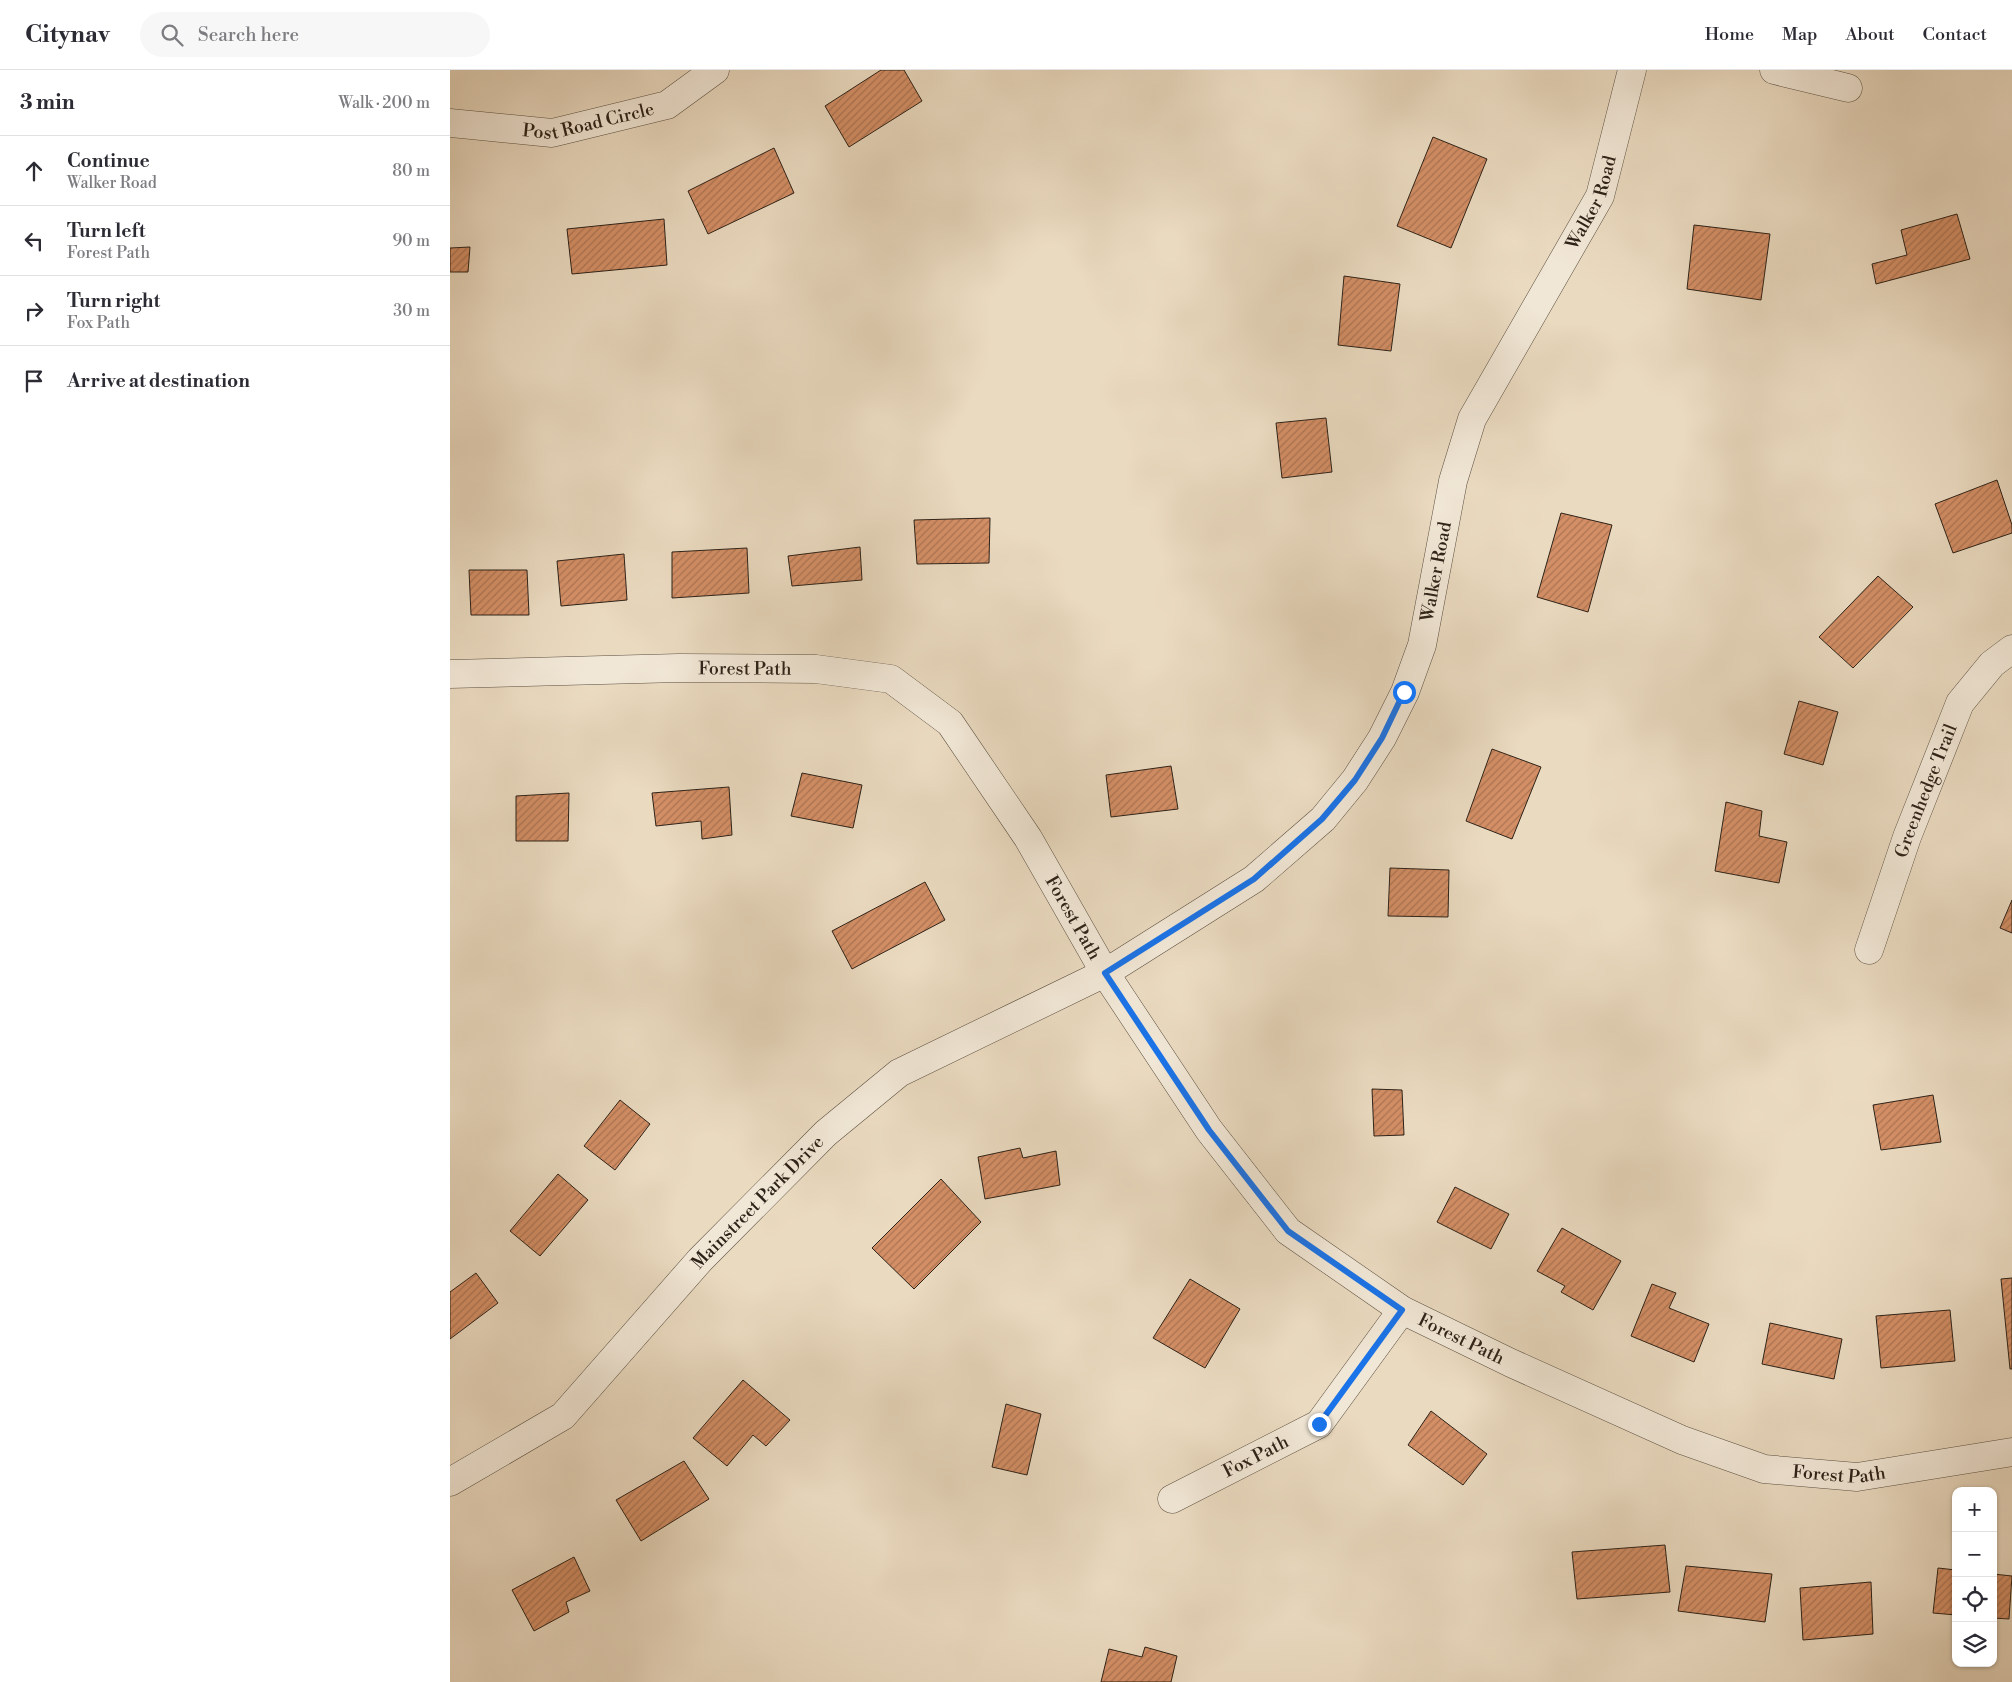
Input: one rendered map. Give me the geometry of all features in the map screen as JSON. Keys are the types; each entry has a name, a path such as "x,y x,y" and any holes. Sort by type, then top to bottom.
{"street":[{"name":"Post Road Circle","path":"450,123 552,133 667,105 715,70"},
{"name":"Walker Road","path":"1105,973 1254,879 1322,819 1355,780 1382,738 1404,692 1422,645 1454,481 1472,419 1600,196 1632,70"},
{"path":"1774,70 1848,88"},
{"name":"Greenhedge Trail","path":"1869,950 1907,837 1960,703 1992,664 2012,649"},
{"name":"Forest Path","path":"450,674 680,668 816,669 891,679 950,723 1028,838 1105,973 1209,1130 1288,1231 1402,1310 1512,1363 1682,1440 1764,1469 1857,1477 2012,1452"},
{"name":"Mainstreet Park Drive","path":"450,1482 563,1416 700,1260 826,1133 899,1073 1105,973"},
{"name":"Fox Path","path":"1172,1499 1319,1424 1402,1310"}],"building":[{"path":"881,70 904,70 922,101 849,147 825,106"},
{"path":"1433,137 1487,159 1451,248 1397,226"},
{"path":"774,148 794,193 708,234 688,191"},
{"path":"1957,214 1970,259 1876,284 1872,264 1907,255 1901,230"},
{"path":"664,219 667,265 572,274 567,229"},
{"path":"1694,225 1770,234 1761,300 1687,289"},
{"path":"470,247 468,272 450,272 450,248"},
{"path":"1344,276 1400,284 1391,351 1338,345"},
{"path":"1326,418 1332,472 1282,478 1276,423"},
{"path":"1997,480 2012,525 2012,533 1953,553 1935,504"},
{"path":"1561,513 1612,525 1588,612 1537,597"},
{"path":"990,518 989,563 917,564 914,520"},
{"path":"860,547 862,580 792,586 788,556"},
{"path":"747,548 749,593 672,598 672,552"},
{"path":"624,554 627,600 561,606 557,561"},
{"path":"469,570 527,570 529,615 471,615"},
{"path":"1878,576 1913,607 1853,668 1819,637"},
{"path":"1799,701 1838,712 1823,765 1784,754"},
{"path":"1492,749 1541,767 1512,839 1466,821"},
{"path":"1171,766 1178,809 1111,817 1106,775"},
{"path":"802,773 862,785 853,828 791,816"},
{"path":"729,787 732,835 702,839 701,821 656,826 652,793"},
{"path":"569,793 568,841 516,841 516,796"},
{"path":"1726,802 1762,811 1759,836 1787,842 1779,883 1715,871"},
{"path":"1390,868 1449,870 1448,917 1388,916"},
{"path":"925,882 945,920 852,969 832,931"},
{"path":"2012,900 2012,933 2000,928"},
{"path":"1372,1089 1402,1090 1404,1135 1374,1136"},
{"path":"1933,1095 1941,1142 1881,1150 1873,1105"},
{"path":"620,1100 650,1124 615,1170 584,1146"},
{"path":"1020,1148 1023,1158 1056,1151 1060,1185 985,1199 978,1157"},
{"path":"558,1174 588,1200 540,1256 510,1231"},
{"path":"941,1179 981,1222 914,1289 872,1248"},
{"path":"1455,1187 1509,1214 1491,1249 1437,1222"},
{"path":"1562,1228 1621,1261 1593,1310 1561,1292 1565,1286 1537,1271"},
{"path":"476,1273 498,1303 450,1339 450,1292"},
{"path":"2012,1278 2012,1369 2010,1369 2001,1279"},
{"path":"1190,1279 1240,1309 1205,1368 1153,1338"},
{"path":"1652,1284 1676,1293 1669,1308 1709,1324 1694,1362 1631,1336"},
{"path":"1950,1310 1955,1361 1881,1368 1876,1316"},
{"path":"1770,1323 1842,1339 1834,1379 1762,1364"},
{"path":"743,1380 790,1420 766,1446 753,1435 727,1466 693,1438"},
{"path":"1006,1404 1041,1414 1027,1475 992,1467"},
{"path":"1431,1411 1487,1454 1463,1485 1408,1445"},
{"path":"684,1461 709,1499 641,1541 616,1500"},
{"path":"1665,1545 1670,1592 1577,1599 1572,1552"},
{"path":"574,1557 590,1591 566,1602 569,1612 534,1631 512,1590"},
{"path":"1686,1566 1772,1574 1765,1622 1678,1611"},
{"path":"1938,1568 1952,1570 1952,1615 1933,1613"},
{"path":"1997,1574 2012,1576 2009,1619 1997,1618"},
{"path":"1871,1582 1873,1634 1803,1640 1800,1588"},
{"path":"1145,1647 1177,1656 1171,1682 1101,1682 1109,1649 1142,1657"}],"route":[{"path":"1319,1424 1402,1310 1288,1231 1209,1130 1105,973 1254,879 1322,819 1355,780 1382,738 1404,692"}]}
